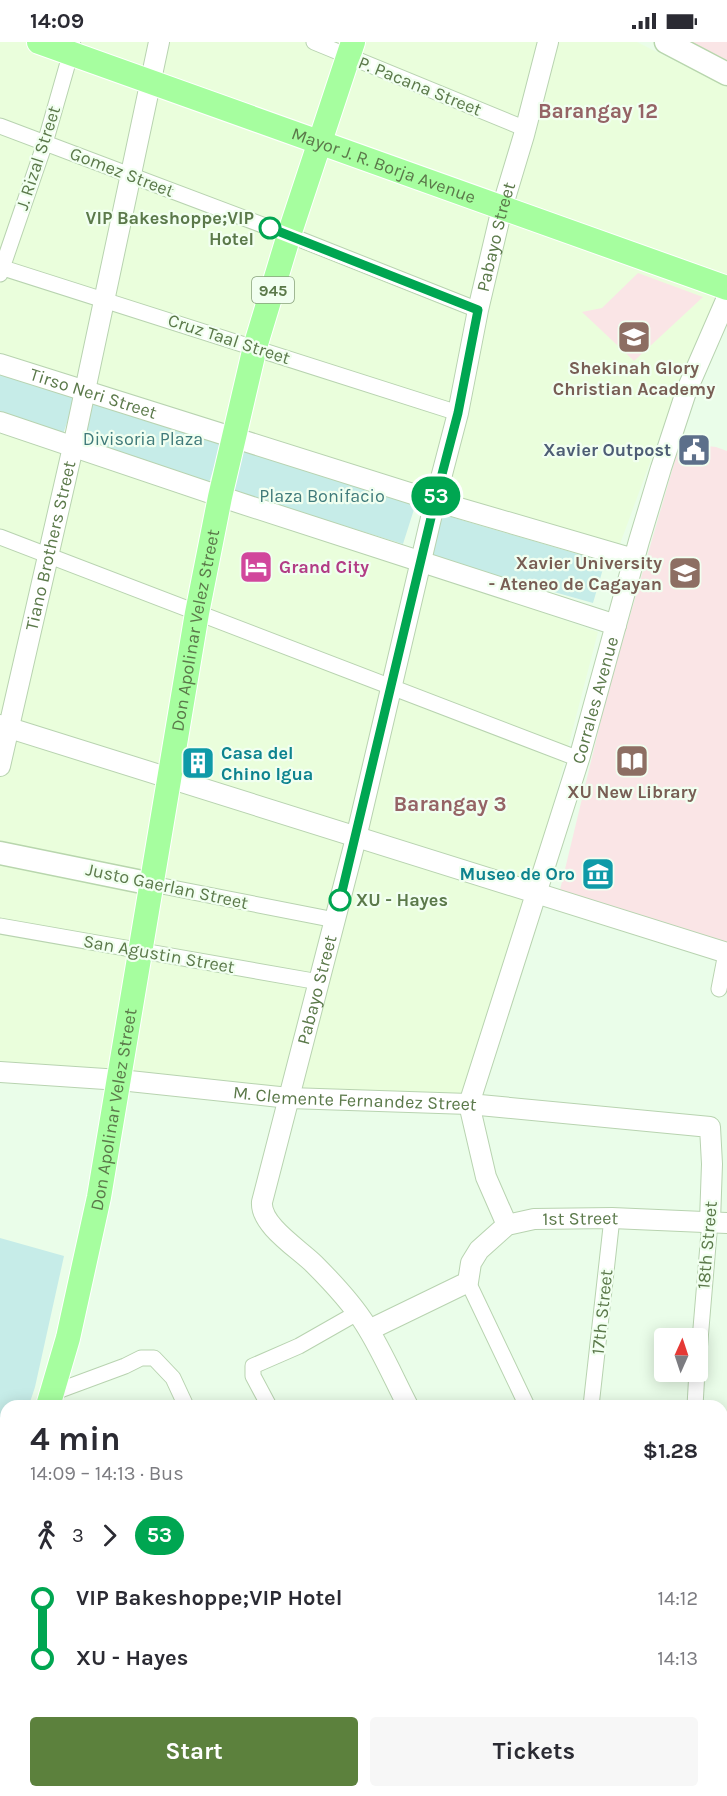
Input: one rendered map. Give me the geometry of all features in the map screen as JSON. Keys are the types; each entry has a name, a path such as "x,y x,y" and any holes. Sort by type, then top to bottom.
{"main road":[{"name":"Mayor J. R. Borja Avenue","path":"39,42 72,48 151,81 319,143 727,288"},
{"path":"666,42 727,74"},
{"name":"Don Apolinar Velez Street","path":"50,1400 84,1270 120,1080 197,613 220,496 255,347 350,49"},
{"path":"117,876 136,868 157,850"},
{"name":"Justo Gaerlan Street","path":"0,853 152,884"}],"street":[{"name":"Tiano Brothers Street","path":"0,766 4,726 73,447 159,42"},
{"name":"P. Pacana Street","path":"314,42 350,49 526,129"},
{"name":"Pabayo Street","path":"357,1313 313,1262 273,1226 262,1207 263,1196 356,838 435,501 458,413 478,310 502,208 526,129 548,42"},
{"name":"J. Rizal Street","path":"1,270 45,143 72,48"},
{"name":"Gomez Street","path":"0,126 289,235 478,310"},
{"name":"Cruz Taal Street","path":"1,270 105,299 458,413"},
{"name":"Corrales Avenue","path":"469,1104 579,759 634,559 686,392 727,298"},
{"name":"Tirso Neri Street","path":"0,364 435,501 634,559"},
{"path":"0,422 616,625"},
{"path":"0,537 579,759"},
{"path":"4,726 727,953 719,989"},
{"name":"Justo Gaerlan Street","path":"152,884 335,920"},
{"name":"San Agustin Street","path":"0,926 319,982"},
{"name":"M. Clemente Fernandez Street","path":"0,1072 120,1080 289,1098 469,1104 710,1127"},
{"path":"469,1104 486,1177 507,1225 474,1256 468,1282 524,1400"},
{"name":"18th Street","path":"703,1328 718,1222 710,1127"},
{"name":"1st Street","path":"507,1225 539,1218 718,1222"},
{"name":"17th Street","path":"592,1400 612,1218"},
{"path":"369,1330 468,1282"},
{"path":"266,1400 253,1376 252,1366 299,1346 357,1313 369,1330 405,1400"},
{"path":"50,1400 141,1358 154,1358 173,1378 183,1400"},
{"path":"695,1400 696,1382"}],"shaded area":[{"path":"0,42 637,42 727,87 727,274 684,370 620,544 438,493 0,357"},
{"path":"686,42 727,42 727,63"},
{"name":"Shekinah Glory Christian Academy","path":"638,273 703,297 634,361 582,312 602,308"},
{"path":"0,432 236,513 408,565 598,632 533,882 466,1101 370,1095 0,1063"},
{"name":"Xavier University - Ateneo de Cagayan","path":"680,443 716,447 727,451 727,944 560,890 607,695"}],"green space":[{"name":"Divisoria Plaza","path":"0,370 76,397 62,437 0,415"},
{"name":"Divisoria Plaza","path":"91,400 222,442 209,483 77,441"},
{"name":"Divisoria Plaza","path":"241,449 416,503 403,544 229,490"},
{"path":"441,514 605,562 593,603 430,557"},
{"path":"0,1238 64,1256 31,1400 0,1400"}],"bus line":[{"name":"53","path":"270,228 478,310 458,413 340,900"}],"place":[{"name":"VIP Bakeshoppe;VIP Hotel","path":"270,228"},
{"name":"Shekinah Glory Christian Academy","path":"634,337"},
{"name":"Xavier Outpost","path":"694,450"},
{"name":"Grand City","path":"256,567"},
{"name":"Xavier University - Ateneo de Cagayan","path":"685,573"},
{"name":"XU New Library","path":"632,761"},
{"name":"Casa del Chino Igua","path":"198,763"},
{"name":"Museo de Oro","path":"598,874"},
{"name":"XU - Hayes","path":"340,900"}],"district":[{"name":"Barangay 12","path":"598,111"},
{"name":"Barangay 3","path":"450,804"}],"park label":[{"name":"Plaza Bonifacio","path":"322,496"}]}
